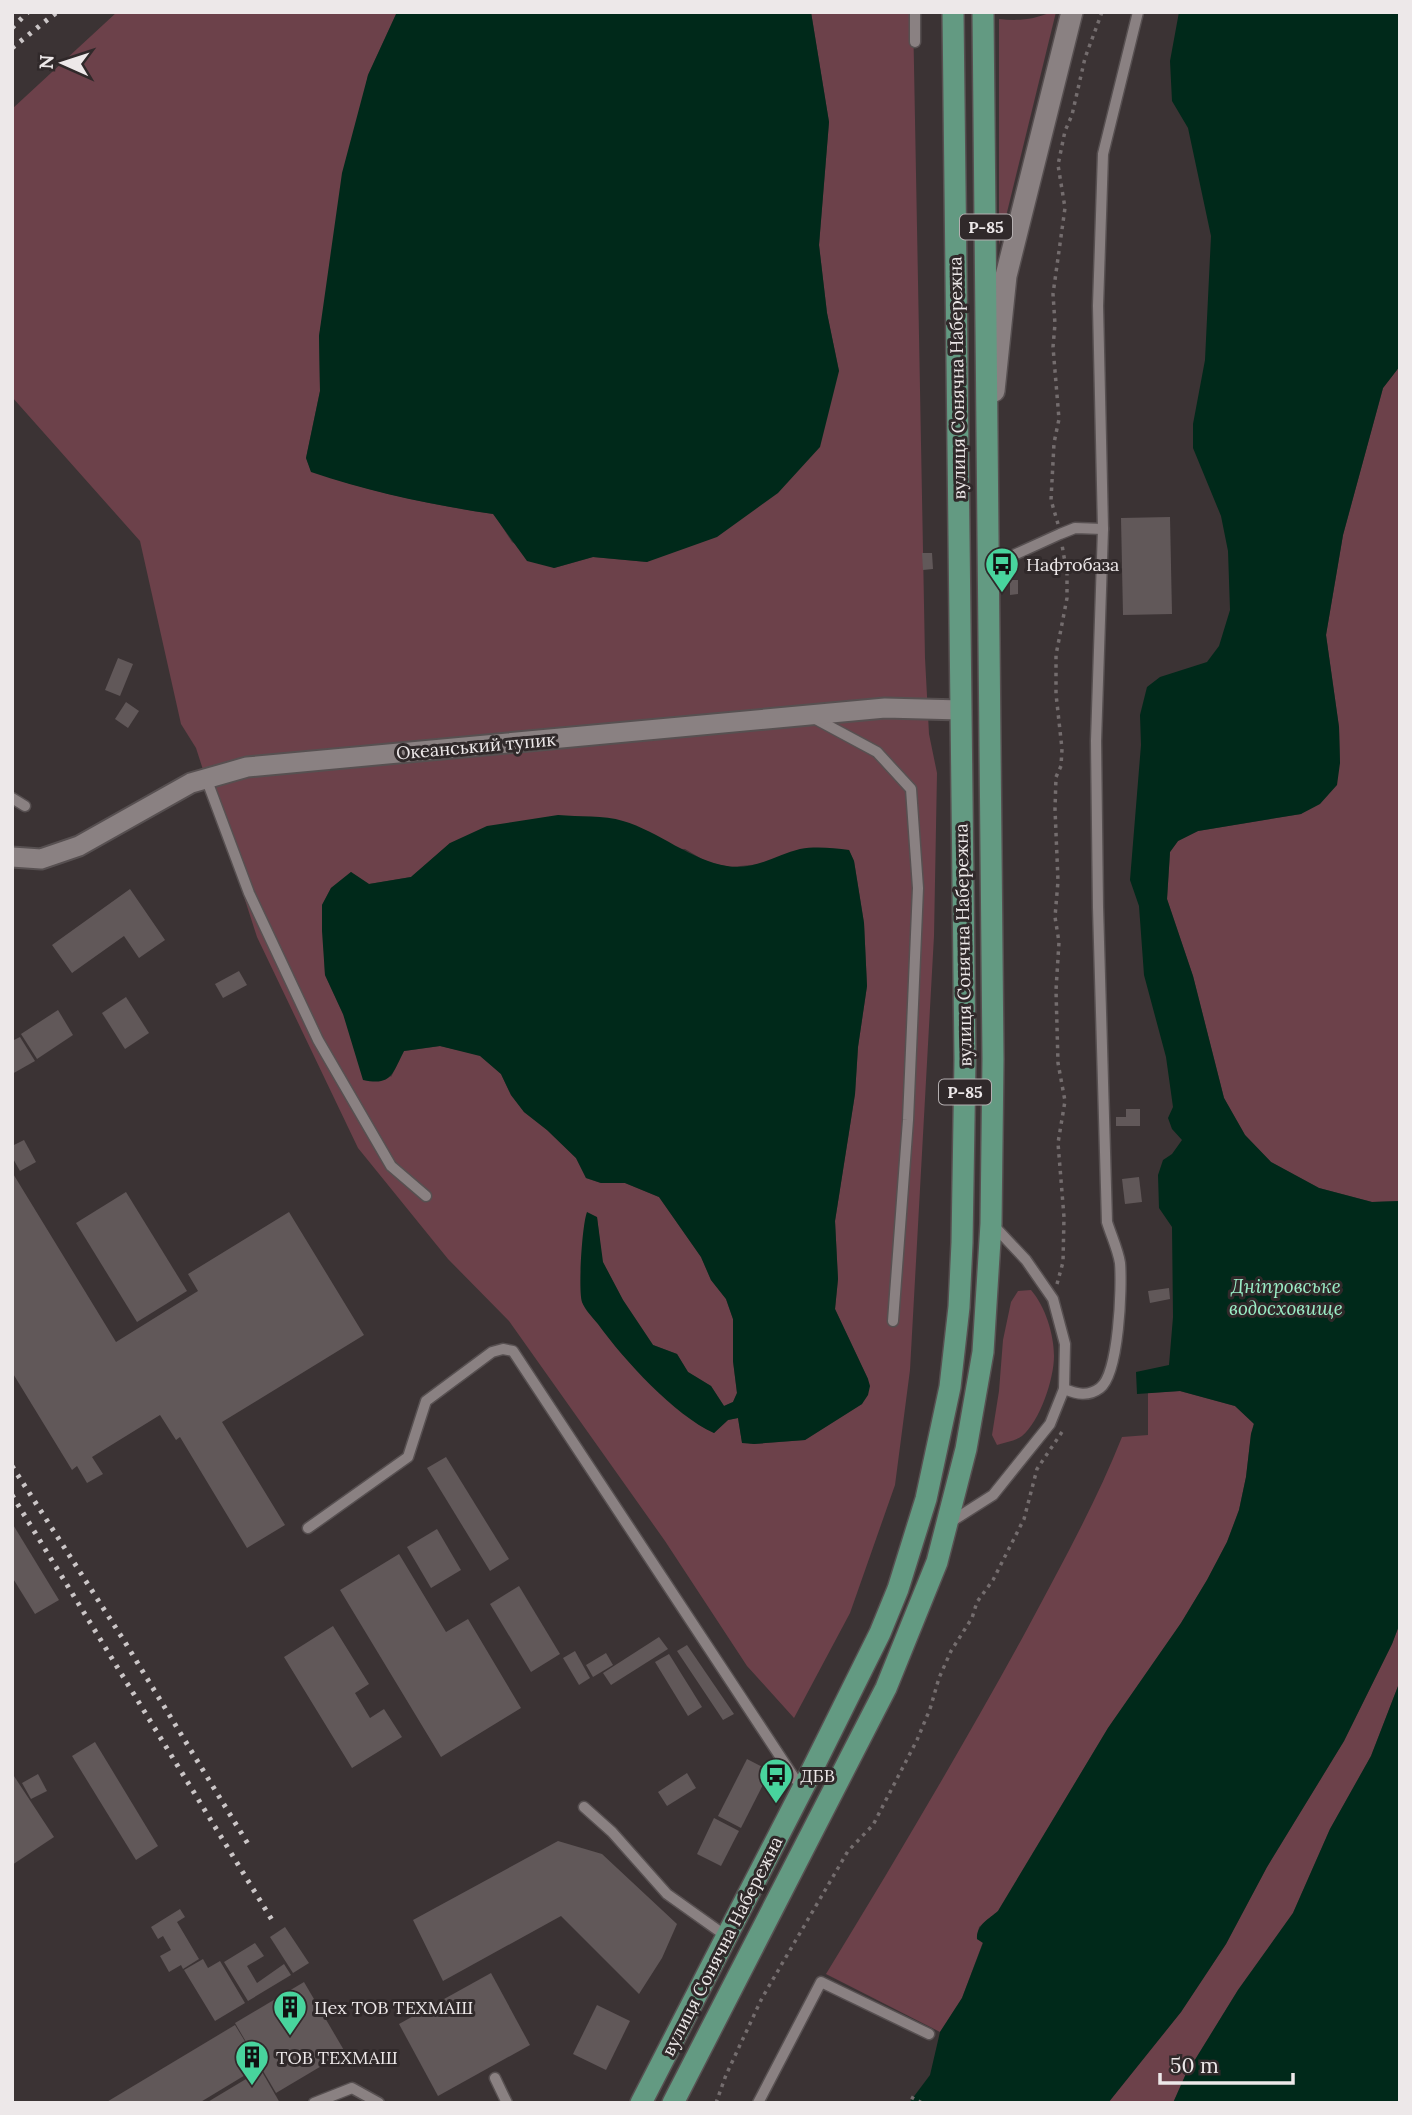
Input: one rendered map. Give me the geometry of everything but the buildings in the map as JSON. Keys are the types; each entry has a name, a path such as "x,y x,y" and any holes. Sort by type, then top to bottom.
{"main road":[{"name":"вулиця Сонячна Набережна","path":"641,2103 860,1676 898,1589 926,1499 950,1387 959,1307 965,1059 953,12"},
{"name":"вулиця Сонячна Набережна","path":"673,2103 886,1688 924,1599 949,1524 966,1449 983,1352 991,1224 993,1059 983,12"},
{"path":"988,442 1006,276 1072,12"}],"street":[{"name":"Океанський тупик","path":"12,857 41,859 79,846 191,783 247,767 885,708 961,710"}],"lane":[{"path":"915,12 915,42"},
{"path":"1064,1389 1076,1394 1089,1394 1102,1387 1112,1366 1120,1290 1120,1261 1107,1222 1098,907 1096,741 1103,528 1098,306 1103,154 1138,12"},
{"path":"989,580 1005,559 1075,528 1103,528"},
{"path":"808,715 877,752 912,789 918,888 908,1121 893,1321"},
{"path":"206,778 249,893 318,1040 391,1166 426,1196"},
{"path":"12,798 24,806"},
{"path":"949,1524 993,1495 1050,1424 1064,1389 1065,1344 1053,1299 1026,1259 991,1224"},
{"path":"308,1528 408,1457 426,1401 492,1352 503,1349 513,1351 795,1779 805,1784"},
{"path":"584,1807 612,1832 667,1894 727,1937"},
{"path":"758,2103 821,1982 929,2034"},
{"path":"495,2078 507,2103"},
{"path":"314,2103 352,2088 379,2103"}],"path":[{"path":"1053,1299 1063,1262 1064,1217 1058,1143 1065,1101 1058,1063 1056,990 1059,942 1055,917 1058,881 1055,808 1056,777 1061,766 1062,748 1056,694 1056,655 1067,598 1067,574 1051,500 1054,443 1059,419 1053,347 1053,294 1065,208 1058,165 1084,58 1102,12"},
{"path":"716,2103 762,1998 848,1851 873,1825 917,1740 951,1651 972,1618 977,1602 993,1580 1024,1519 1034,1489 1037,1469 1059,1438 1063,1428 1055,1412"},
{"path":"911,2097 922,2103"}],"shaded area":[{"path":"117,12 397,12 368,75 319,336 320,391 306,458 311,471 401,497 494,514 512,542 554,568 593,557 647,562 839,371 827,313 819,245 829,122 811,12 913,12 925,658 929,734 937,773 934,936 910,1370 895,1485 850,1613 794,1718 747,1666 665,1541 509,1321 448,1259 358,1148 257,937 196,748 181,724 140,541 12,397 12,109","holes":["450,843 685,849 707,862 730,867 761,864 801,849 849,850 854,861 864,923 867,986 858,1047 855,1094 835,1221 838,1279 835,1309 868,1379 862,1404 805,1440 754,1444 742,1442 738,1418 728,1420 714,1433 702,1426 680,1410 633,1366 582,1302 597,1217 602,1261 623,1300 653,1345 677,1354 688,1372 711,1386 724,1406 733,1402 737,1393 733,1361 733,1319 726,1299 711,1280 701,1257 659,1197 625,1183 601,1183 586,1178 576,1158 524,1112 511,1095 501,1074 480,1055 440,1046 404,1051 391,1077 343,1014 325,975 322,905 331,888 351,872 369,884 411,877"]},
{"path":"1056,12 999,245 999,19 1025,19"},
{"path":"1400,366 1400,1201 1372,1202 1319,1188 1271,1162 1245,1135 1224,1098 1193,976 1167,899 1170,852 1178,841 1198,831 1301,814 1340,763 1339,727 1326,635 1343,535 1383,388"},
{"path":"1031,1290 1044,1312 1050,1330 1054,1348 1052,1376 1045,1399 1029,1429 1020,1438 997,1445 992,1435 1003,1340 1011,1302 1018,1291"},
{"path":"1180,1391 1235,1406 1254,1423 1239,1510 1227,1542 1181,1623 1108,1728 998,1911 979,1927 977,1939 983,1942 962,1998 940,2032 826,1974 928,1804 1025,1633 1064,1561 1122,1437 1148,1435 1148,1393"},
{"path":"1400,1623 1400,1681 1371,1756 1330,1829 1293,1913 1238,1990 1185,2076 1173,2103 1108,2103 1181,2012 1226,1944 1267,1867 1344,1741"}],"water":[{"path":"397,12 811,12 829,122 819,245 827,313 839,371 820,447 778,493 717,537 647,562 593,557 554,568 527,561 493,514 401,497 311,472 306,458 320,391 319,336 342,173 368,75"},
{"name":"Дніпровське водосховище","path":"1179,12 1400,12 1400,366 1383,388 1343,535 1326,635 1339,727 1340,763 1337,785 1320,804 1301,814 1198,831 1178,841 1170,852 1167,899 1193,976 1224,1098 1245,1135 1271,1162 1319,1188 1372,1202 1400,1201 1400,1623 1344,1741 1267,1867 1226,1944 1181,2012 1108,2103 909,2103 930,2075 940,2032 962,1998 983,1943 977,1939 979,1930 998,1911 1108,1728 1181,1623 1227,1542 1239,1510 1254,1424 1235,1406 1180,1391 1137,1394 1136,1372 1169,1365 1173,1317 1172,1227 1159,1208 1158,1175 1163,1160 1172,1154 1182,1140 1172,1129 1168,1118 1173,1107 1166,1057 1144,975 1139,906 1130,880 1141,745 1140,715 1147,687 1160,677 1207,662 1219,646 1230,610 1228,551 1221,516 1193,448 1193,424 1205,360 1211,236 1188,128 1172,101 1170,61"},
{"path":"558,815 623,821 701,858 727,866 746,866 800,849 812,848 849,850 854,861 864,923 867,986 858,1047 855,1094 835,1221 838,1279 835,1309 870,1386 862,1404 805,1440 742,1443 738,1418 728,1420 714,1433 699,1425 651,1385 621,1354 585,1308 581,1295 581,1272 587,1212 597,1217 603,1262 623,1300 653,1345 677,1354 688,1372 711,1386 724,1406 733,1402 737,1393 733,1361 733,1319 726,1299 711,1280 701,1257 659,1197 625,1183 601,1183 586,1178 576,1158 524,1112 511,1095 501,1074 480,1056 440,1046 404,1051 386,1080 363,1080 343,1014 325,975 322,905 331,888 351,872 369,884 411,877 450,843 487,826"},
{"path":"1400,1681 1400,2103 1173,2103 1185,2076 1238,1990 1293,1913 1330,1829 1371,1756"}],"railway":[{"path":"12,28 28,12"},
{"path":"12,48 57,12"},
{"path":"12,1466 123,1639 248,1844"},
{"path":"12,1495 272,1920"}],"place":[{"name":"Нафтобаза","path":"1002,594"},
{"name":"ДБВ","path":"776,1805"},
{"name":"Цех ТОВ ТЕХМАШ","path":"290,2037"},
{"name":"ТОВ ТЕХМАШ","path":"252,2087"}]}
